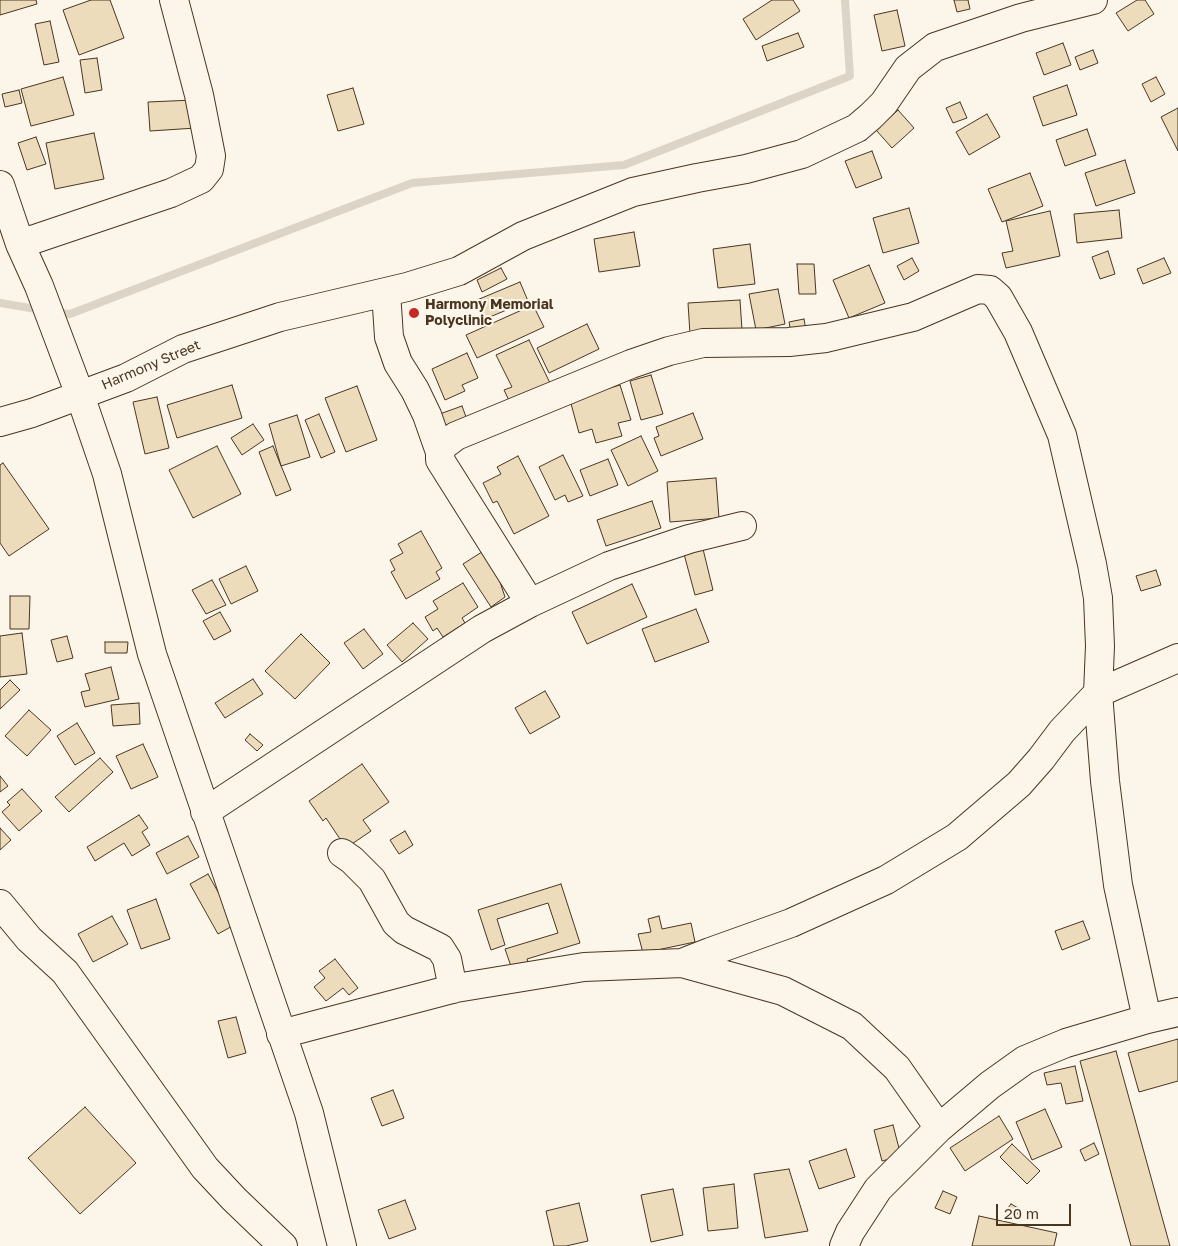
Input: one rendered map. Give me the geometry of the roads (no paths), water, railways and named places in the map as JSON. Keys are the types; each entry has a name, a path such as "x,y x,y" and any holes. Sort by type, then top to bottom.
{"street":[{"path":"20,244 171,194 201,179 209,169 211,156 199,95 174,0"},
{"name":"Harmony Street","path":"2,418 32,413 126,378 183,349 280,317 386,292 459,271 523,236 633,192 746,169 802,154 857,128 884,103 908,68 935,48 1021,18 1093,0"},
{"path":"0,185 20,244 39,286 80,395 107,474 152,654 309,1114 342,1246"},
{"path":"440,452 444,445 456,436 631,364 669,351 704,343 789,342 826,338 913,316 978,289 990,290 998,297 1018,332 1062,435 1092,564 1098,598 1100,646 1098,693 1105,781 1118,885 1147,1019"},
{"path":"386,292 390,337 398,363 415,390 427,415 440,452 440,460 530,603"},
{"path":"205,812 482,629 530,603 609,566 689,538 742,526"},
{"path":"682,963 792,923 886,880 957,837 1019,784 1062,731 1098,693 1178,658"},
{"path":"342,853 372,880 396,923 404,930 440,948 447,960 453,989"},
{"path":"0,904 29,939 65,972 205,1168 283,1246"},
{"path":"282,1034 453,989 584,967 682,963 783,991 852,1026 896,1068 939,1128"},
{"path":"844,1246 850,1232 878,1188 939,1128 990,1085 1025,1060 1066,1043 1147,1019 1178,1012"}],"waterway":[{"path":"54,312 70,314 412,183 624,165 850,76 845,0"},
{"path":"0,303 42,310"}],"place":[{"name":"Harmony Memorial Polyclinic","path":"414,313"}]}
